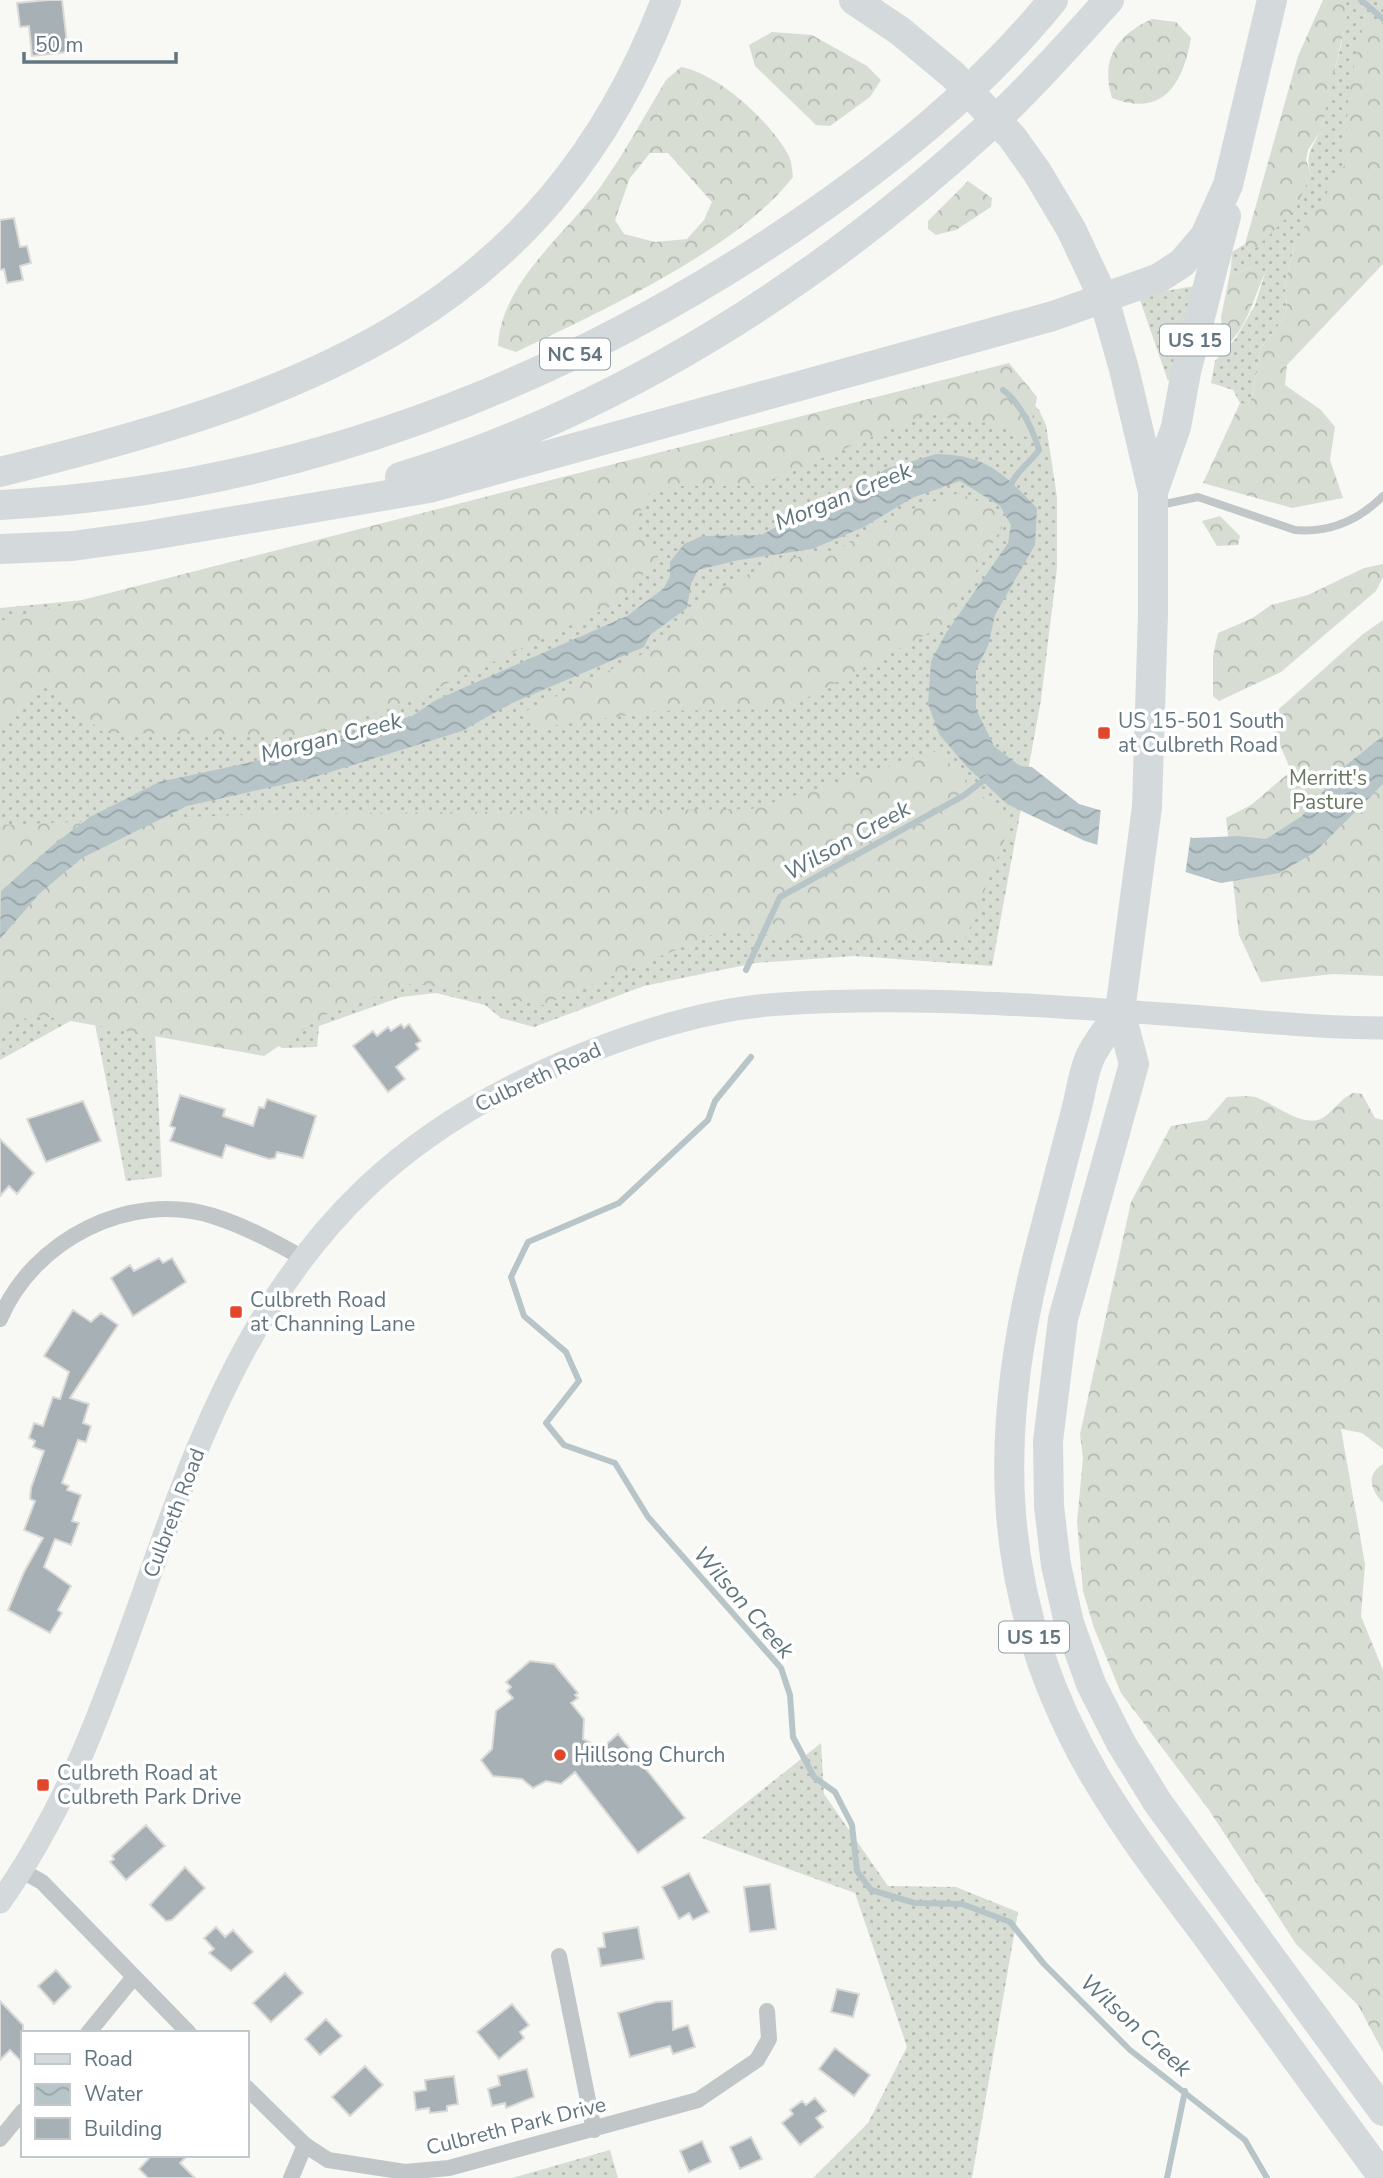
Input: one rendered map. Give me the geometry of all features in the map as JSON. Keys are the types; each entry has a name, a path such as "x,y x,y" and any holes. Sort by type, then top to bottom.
{"highway":[{"path":"0,472 161,430 242,402 353,355 407,324 508,246 554,198 597,139 628,89 666,0"},
{"name":"US 15","path":"854,0 900,32 953,75 986,108 1037,172 1071,229 1104,299 1124,369 1153,500 1148,766 1144,830 1120,1011 1134,1064 1063,1319 1048,1441 1049,1506 1056,1565 1069,1623 1091,1685 1121,1743 1158,1803 1383,2111"},
{"name":"NC 54","path":"0,505 133,493 276,465 363,440 482,398 620,334 725,274 840,196 967,91 1053,0"},
{"name":"NC 54","path":"0,550 146,536 265,514 423,470 519,433 666,362 755,310 841,249 989,126 1109,0"},
{"name":"US 15","path":"1153,500 1176,427 1227,213 1228,185 1272,0"},
{"path":"265,514 429,488 833,378 1104,299 1159,278 1182,263 1205,236 1228,185"},
{"name":"US 15","path":"1120,1011 1091,1056 1035,1265 1016,1359 1008,1433 1009,1492 1016,1558 1028,1618 1047,1676 1096,1777 1134,1836 1383,2177"}],"street":[{"name":"Culbreth Road","path":"0,1902 22,1871 82,1752 216,1406 253,1333 301,1257 358,1194 450,1119 528,1076 629,1036 701,1015 782,1004 926,1002 1383,1028"},
{"path":"0,1319 30,1269 65,1241 107,1220 143,1210 177,1209 212,1215 256,1232 301,1257"},
{"path":"22,1871 42,1882 187,2031"},
{"path":"559,1956 594,2130"},
{"path":"90,2031 133,1978"},
{"name":"Culbreth Park Drive","path":"248,2089 305,2145 328,2160 405,2172 449,2168 698,2100 757,2060 769,2039 767,2011"},
{"path":"0,2139 21,2113"},
{"path":"290,2178 305,2145"}],"lane":[{"path":"1153,500 1198,497 1295,530 1312,531 1350,522 1368,511 1383,496"}],"green space":[{"path":"1323,0 1346,0 1347,17 1321,130 1308,150 1306,160 1311,175 1295,210 1256,248 1249,251 1245,244 1298,56"},
{"path":"1346,0 1383,0 1383,148 1310,222 1295,243 1285,283 1287,306 1281,322 1260,349 1252,397 1248,405 1240,403 1233,390 1211,383 1215,361 1236,338 1255,305 1265,273 1252,267 1237,273 1231,268 1232,252 1245,244 1249,251 1311,175 1308,161 1310,151 1322,125 1343,35"},
{"path":"1365,18 1383,24 1383,264 1287,365 1285,385 1321,410 1335,427 1330,460 1343,498 1292,508 1203,483 1240,403 1248,405 1252,397 1260,349 1281,322 1287,306 1285,283 1295,243 1344,166 1349,87"},
{"path":"1152,19 1176,22 1191,38 1176,82 1168,93 1145,104 1112,98 1108,71 1114,50 1129,33"},
{"path":"772,32 812,35 867,66 881,80 870,97 830,126 816,125 755,66 749,45"},
{"path":"681,67 696,71 727,89 757,115 781,143 790,158 793,177 738,230 665,277 516,352 498,346 502,323 523,280 601,186 666,80","holes":["650,153 668,153 712,202 704,220 687,239 655,242 624,234 615,220 630,178"]},
{"path":"968,181 992,198 991,207 956,230 936,235 928,229 928,221"},
{"path":"1260,267 1265,273 1244,323 1224,348 1221,317 1231,268 1237,273"},
{"path":"1195,286 1168,381 1140,300 1141,295"},
{"path":"1009,363 1037,397 1028,438 1007,427 928,413 757,486 675,486 649,493 634,525 662,552 618,603 410,701 311,735 104,733 44,683 0,723 0,621"},
{"path":"1023,392 1039,410 1046,425 1057,497 1057,568 1041,700 992,966 855,956 755,963 644,986 534,1027 501,1018 485,1005 436,993 401,997 319,1026 317,1047 282,1048 152,969 162,1177 126,1181 92,1009 0,1060 0,608 95,599 727,452"},
{"path":"959,493 998,510 1002,527 944,625 786,709 659,711 544,727 522,713 649,651 703,596 776,561 835,550 912,509"},
{"path":"1220,516 1240,536 1238,545 1217,546 1202,521"},
{"path":"1383,564 1383,577 1376,591 1281,672 1219,701 1213,696 1213,656 1218,633 1251,619 1271,605 1308,595 1364,568"},
{"name":"Merritt's Pasture","path":"1383,620 1383,976 1333,974 1261,982 1239,935 1226,818 1251,805 1291,771 1269,718 1363,634"},
{"path":"937,751 1011,824 965,940 826,940 719,932 543,1005 414,983 325,1015 264,1056 32,1014 0,1035 0,825 262,814 752,809"},
{"path":"1353,1093 1362,1094 1375,1118 1383,1120 1383,1449 1362,1433 1341,1429 1365,1564 1361,1616 1383,1670 1383,2052 1358,2005 1296,1944 1209,1810 1121,1693 1094,1628 1083,1591 1077,1522 1083,1458 1080,1434 1131,1202 1171,1126 1207,1120 1227,1097 1241,1096 1255,1097 1303,1119 1318,1120"},
{"path":"1383,1464 1383,1503 1375,1493 1372,1478 1377,1468"},
{"path":"821,1743 824,1794 888,1886 956,1887 1018,1912 972,2178 813,2178 868,2123 907,2047 855,1893 702,1838"},
{"path":"610,2150 618,2178 512,2178"}],"water":[{"name":"Morgan Creek","path":"936,454 969,458 993,468 1037,508 1035,545 995,615 988,646 976,670 976,709 994,746 1020,766 1032,767 1079,804 1193,838 1239,836 1266,839 1302,816 1345,766 1383,736 1383,784 1314,853 1279,873 1221,883 1085,841 1007,804 967,767 939,734 928,704 931,661 946,633 1008,543 1011,525 1000,506 960,481 912,498 864,527 812,549 739,560 698,570 691,584 687,608 650,635 644,647 510,704 462,731 308,779 187,806 82,858 40,893 0,939 1,891 53,845 90,817 159,782 289,754 307,745 412,716 436,700 627,616 664,588 670,576 670,562 684,544 702,536 761,535 801,514 831,503 886,469"}],"pier":[{"path":"1101,807 1191,834 1185,876 1097,848"}],"building":[{"path":"62,0 68,52 32,56 29,26 20,27 17,3"},
{"path":"14,218 20,247 27,246 31,263 20,266 23,280 7,283 4,269 0,270 0,220"},
{"path":"401,1024 404,1028 409,1024 421,1041 416,1044 419,1049 396,1067 405,1079 388,1092 353,1046 373,1031 377,1036 388,1027 391,1031"},
{"path":"180,1095 225,1109 223,1116 253,1126 259,1107 264,1108 267,1099 316,1116 303,1158 277,1152 275,1158 269,1159 226,1145 222,1158 170,1141 175,1128 170,1126"},
{"path":"83,1101 101,1141 46,1162 27,1119"},
{"path":"0,1139 34,1173 17,1194 9,1186 0,1196"},
{"path":"159,1258 163,1263 172,1258 186,1282 133,1316 111,1278 130,1265 134,1271"},
{"path":"73,1310 91,1322 101,1313 118,1325 70,1398 89,1404 83,1423 91,1426 86,1442 78,1440 62,1483 69,1486 67,1490 81,1495 72,1521 79,1523 71,1545 55,1539 44,1567 71,1586 58,1610 62,1613 50,1633 8,1610 24,1572 43,1538 24,1530 35,1501 30,1499 31,1488 44,1451 33,1447 35,1441 29,1438 34,1423 43,1426 53,1397 60,1399 69,1372 44,1356"},
{"name":"Hillsong Church","path":"530,1661 554,1664 578,1693 575,1695 578,1698 571,1703 584,1719 583,1739 602,1748 618,1734 685,1818 638,1853 575,1772 561,1784 546,1781 533,1788 522,1779 493,1776 481,1760 492,1749 496,1711 513,1698 507,1691 511,1687 506,1682"},
{"path":"146,1825 165,1846 126,1880 110,1862 114,1859 112,1856"},
{"path":"185,1867 205,1888 172,1920 166,1921 150,1905"},
{"path":"689,1873 709,1912 693,1920 689,1913 679,1919 662,1887"},
{"path":"770,1884 776,1929 750,1932 744,1887"},
{"path":"216,1927 225,1937 233,1930 253,1952 231,1971 209,1953 214,1949 204,1938"},
{"path":"638,1927 644,1959 601,1966 598,1948 605,1947 603,1933"},
{"path":"56,1970 71,1987 54,2004 38,1986"},
{"path":"285,1973 303,1993 271,2022 253,2003"},
{"path":"837,1989 859,1994 853,2017 831,2012"},
{"path":"0,2001 23,2025 23,2031 21,2061 10,2050 0,2060"},
{"path":"672,2001 673,2030 688,2025 695,2047 673,2054 670,2046 630,2057 618,2013 656,2002"},
{"path":"512,2004 529,2025 520,2032 524,2038 499,2059 477,2032"},
{"path":"326,2019 342,2036 320,2055 305,2039"},
{"path":"835,2048 870,2075 854,2096 819,2069"},
{"path":"365,2066 383,2085 350,2116 332,2097"},
{"path":"527,2069 534,2097 506,2108 505,2103 492,2106 488,2089 500,2085 498,2076"},
{"path":"454,2076 458,2104 447,2106 447,2111 430,2113 429,2108 416,2110 414,2092 426,2090 425,2080"},
{"path":"815,2098 826,2111 816,2118 823,2127 800,2145 782,2123 793,2114 790,2110 802,2101 806,2105"},
{"path":"751,2137 762,2159 740,2169 730,2147"},
{"path":"702,2141 711,2162 689,2172 680,2151"},
{"path":"150,2157 186,2157 180,2163 195,2178 148,2178 139,2169"}],"waterway":[{"path":"1361,0 1383,19"},
{"path":"1003,390 1025,417 1039,450 1010,488"},
{"name":"Wilson Creek","path":"746,970 780,897 963,796 987,778"},
{"name":"Wilson Creek","path":"751,1057 715,1101 708,1120 619,1203 528,1242 511,1277 524,1316 566,1352 579,1381 546,1423 564,1445 615,1463 648,1517 781,1668 790,1695 793,1737 814,1777 835,1792 852,1825 857,1871 871,1890 915,1903 962,1904 1010,1922 1044,1964 1130,2050 1245,2140 1267,2178"},
{"path":"1167,2178 1185,2091"}],"place":[{"name":"US 15-501 South at Culbreth Road","path":"1104,733"},
{"name":"Culbreth Road at Channing Lane","path":"236,1312"},
{"name":"Hillsong Church","path":"560,1755"},
{"name":"Culbreth Road at Culbreth Park Drive","path":"43,1785"}]}
